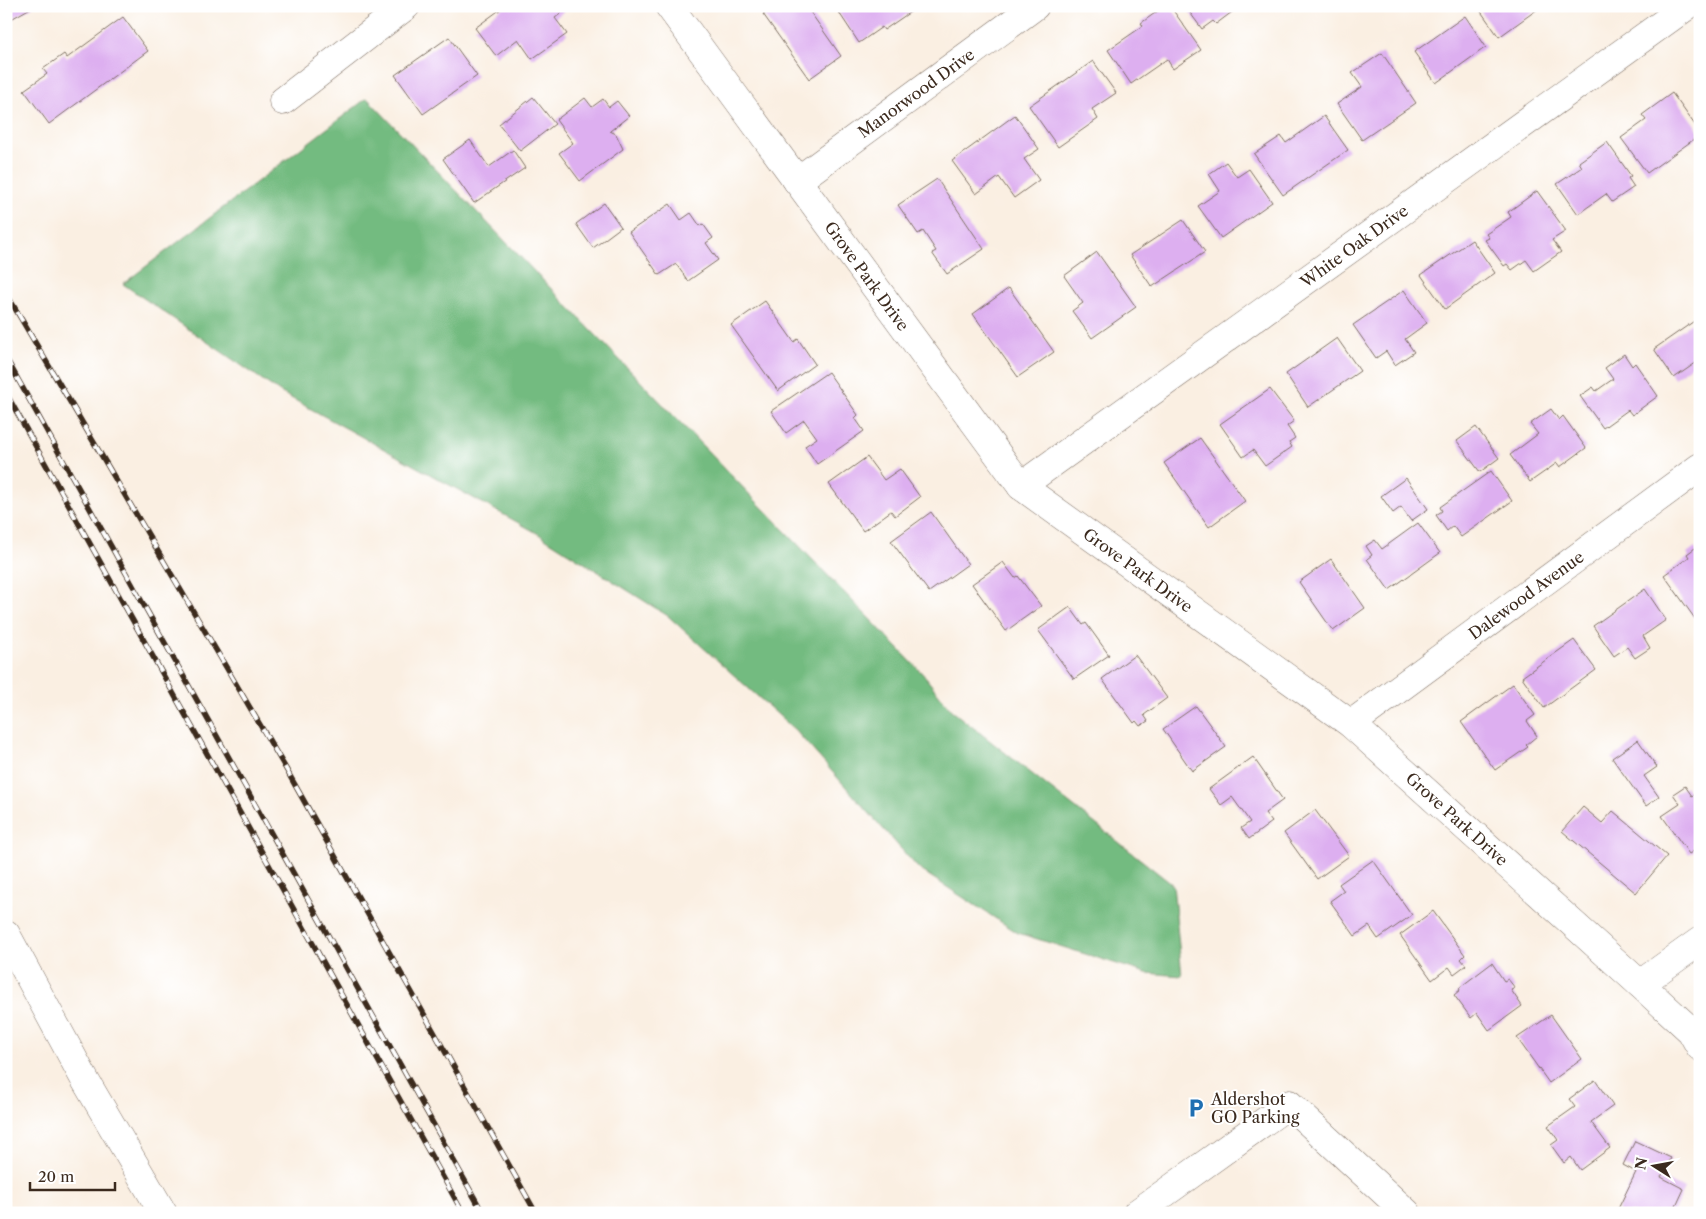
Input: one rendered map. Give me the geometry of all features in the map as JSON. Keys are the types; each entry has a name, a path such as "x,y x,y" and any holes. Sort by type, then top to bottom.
{"street":[{"path":"283,101 406,6"},
{"name":"Grove Park Drive","path":"669,6 1021,486 1351,724 1691,1031 1700,1047"},
{"name":"Manorwood Drive","path":"797,181 1035,6"},
{"name":"White Oak Drive","path":"1021,486 1688,6"},
{"name":"Dalewood Avenue","path":"1351,724 1700,467"},
{"path":"6,934 85,1080 163,1213"},
{"path":"1640,984 1700,941"},
{"path":"1137,1213 1289,1104 1407,1213"}],"green space":[{"path":"367,98 922,673 951,710 1173,885 1182,976 1146,973 1018,933 919,869 795,730 668,616 537,533 280,392 123,284"}],"building":[{"path":"6,6 34,6 6,22"},
{"path":"505,6 565,6 567,9 555,18 567,34 532,59 518,39 496,56 475,28"},
{"path":"774,6 806,6 841,56 809,79 763,14"},
{"path":"839,6 919,6 884,30 882,27 859,43 836,8"},
{"path":"1165,6 1170,6 1201,50 1173,69 1167,59 1131,84 1108,50 1143,26 1141,23"},
{"path":"1185,6 1240,6 1216,24 1213,21 1202,29"},
{"path":"1477,6 1542,6 1499,37"},
{"path":"1465,16 1486,47 1436,83 1414,52"},
{"path":"123,17 148,51 49,124 24,90 47,74 43,69 64,54 67,58"},
{"path":"449,37 477,76 423,114 395,75"},
{"path":"1382,53 1416,103 1362,140 1337,104 1362,87 1352,73"},
{"path":"1093,61 1116,93 1092,109 1098,119 1058,147 1029,106"},
{"path":"1672,93 1700,132 1700,135 1647,173 1621,138 1646,120 1642,115"},
{"path":"533,97 555,124 520,151 499,124"},
{"path":"585,98 592,107 603,99 609,107 617,101 629,116 610,131 616,134 623,149 580,181 559,153 573,143 556,120"},
{"path":"1015,115 1039,149 1024,159 1039,180 1014,198 999,177 976,194 952,161"},
{"path":"1324,116 1348,150 1283,195 1254,154 1281,136 1286,143"},
{"path":"470,140 489,167 513,150 525,168 474,203 443,159"},
{"path":"1607,142 1631,176 1628,178 1634,187 1612,202 1606,194 1578,214 1557,184 1582,167 1579,162"},
{"path":"1226,162 1237,177 1249,169 1272,202 1221,238 1198,206 1220,191 1209,174"},
{"path":"937,179 984,249 947,274 932,253 936,251 923,231 918,234 898,205"},
{"path":"1537,191 1566,231 1552,240 1561,252 1534,271 1526,260 1512,270 1507,264 1504,266 1485,240 1489,238 1486,234 1511,217 1508,212"},
{"path":"604,203 621,227 593,248 576,224"},
{"path":"670,204 681,220 691,213 700,226 703,224 713,238 706,243 718,260 688,281 676,264 659,275 629,232"},
{"path":"1183,220 1205,252 1152,287 1130,255"},
{"path":"1472,240 1495,273 1445,309 1421,275"},
{"path":"1097,252 1136,307 1092,338 1072,311 1083,303 1064,276"},
{"path":"1009,288 1054,352 1018,377 973,314"},
{"path":"1404,290 1427,323 1405,339 1414,352 1395,365 1386,351 1376,358 1353,325"},
{"path":"765,301 794,342 798,339 815,364 778,391 731,325"},
{"path":"1700,317 1700,360 1674,378 1654,349"},
{"path":"1337,338 1360,371 1308,407 1286,374"},
{"path":"1624,354 1632,366 1635,363 1658,396 1632,415 1628,410 1603,428 1580,396 1593,387 1596,391 1613,379 1605,368"},
{"path":"828,372 858,415 855,418 864,431 817,464 805,446 817,438 804,420 786,433 771,411"},
{"path":"1270,389 1294,421 1287,426 1295,438 1289,442 1292,447 1265,466 1253,450 1243,457 1220,424"},
{"path":"1551,409 1559,420 1563,416 1586,448 1560,467 1557,463 1530,482 1510,455 1538,434 1530,424"},
{"path":"1476,427 1499,458 1480,472 1457,441"},
{"path":"1200,438 1245,501 1209,527 1164,463"},
{"path":"867,457 884,480 900,469 920,497 895,516 891,511 863,531 829,484"},
{"path":"1491,471 1512,501 1461,537 1453,526 1447,531 1436,515 1442,511 1440,507"},
{"path":"1406,478 1428,509 1411,521 1401,507 1393,513 1381,496"},
{"path":"931,512 968,564 929,592 891,541"},
{"path":"1418,523 1440,553 1389,590 1367,559 1372,555 1366,546 1375,540 1382,549"},
{"path":"1695,548 1697,551 1700,549 1700,621 1698,623 1664,575 1689,557 1687,554"},
{"path":"1331,559 1365,608 1333,631 1299,582"},
{"path":"1003,562 1015,578 1018,576 1041,606 1006,631 972,584"},
{"path":"1645,589 1666,620 1643,636 1650,648 1635,658 1627,647 1614,656 1593,626"},
{"path":"1070,607 1083,625 1086,623 1109,655 1074,679 1038,630"},
{"path":"1574,640 1596,670 1544,708 1522,677"},
{"path":"1135,655 1167,698 1144,715 1148,721 1140,726 1136,721 1134,723 1102,679"},
{"path":"1513,684 1535,715 1527,721 1537,736 1526,745 1528,747 1495,770 1461,722"},
{"path":"1196,706 1226,747 1192,771 1163,729"},
{"path":"1638,740 1657,767 1644,776 1659,797 1646,806 1612,758"},
{"path":"1253,757 1283,800 1265,813 1272,822 1249,839 1241,828 1250,822 1232,797 1221,805 1209,789"},
{"path":"1685,786 1692,796 1700,791 1700,847 1689,854 1662,816 1680,804 1673,794"},
{"path":"1583,807 1602,823 1613,811 1667,856 1636,893 1562,831"},
{"path":"1315,810 1349,856 1317,879 1284,833"},
{"path":"1373,860 1412,915 1378,939 1369,926 1355,936 1330,901 1344,891 1339,884"},
{"path":"1433,911 1465,955 1461,959 1466,965 1454,974 1449,967 1432,980 1400,935"},
{"path":"1492,963 1504,981 1508,979 1515,988 1511,990 1522,1006 1489,1030 1477,1013 1471,1018 1454,995 1460,990 1459,988"},
{"path":"1551,1015 1582,1059 1549,1083 1517,1038"},
{"path":"1595,1080 1613,1106 1591,1122 1610,1148 1580,1170 1571,1157 1564,1163 1551,1145 1558,1140 1548,1126 1575,1107 1569,1099"},
{"path":"1635,1141 1671,1158 1661,1177 1684,1189 1673,1213 1621,1213 1617,1211 1636,1172 1623,1165"}],"railway":[{"path":"6,293 286,769 536,1213"},
{"path":"6,358 483,1213"},
{"path":"6,393 463,1213"}],"place":[{"name":"Aldershot GO Parking","path":"1196,1108"}]}
